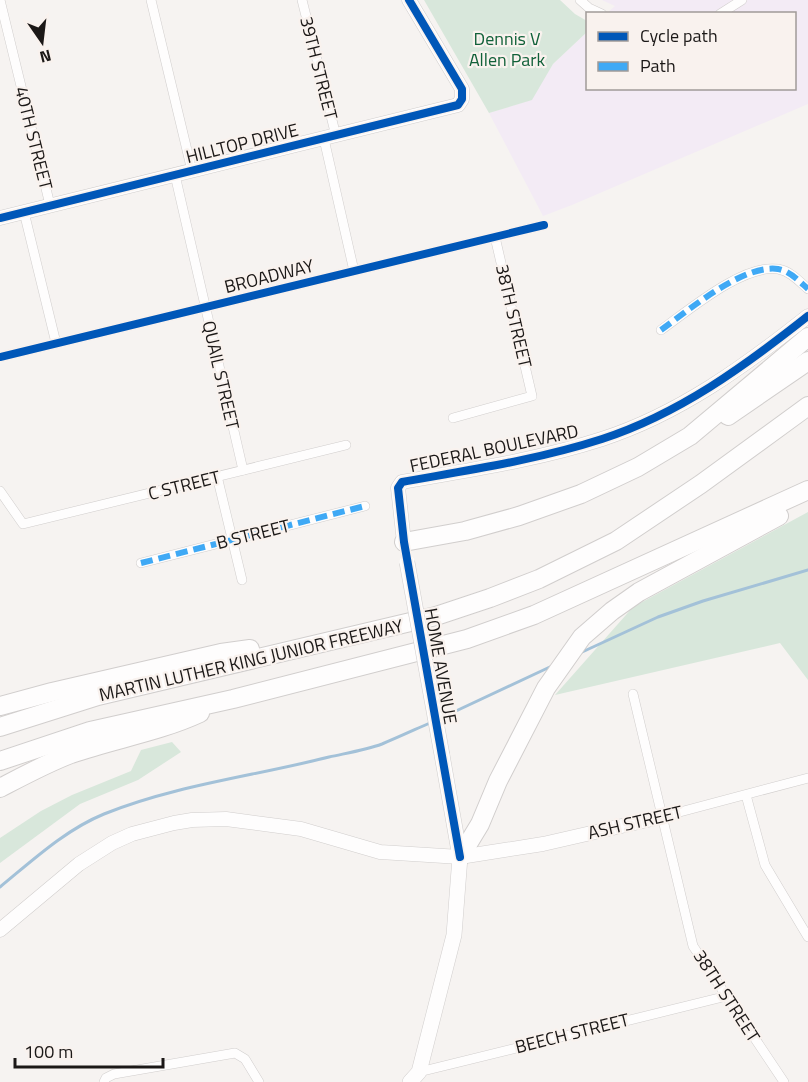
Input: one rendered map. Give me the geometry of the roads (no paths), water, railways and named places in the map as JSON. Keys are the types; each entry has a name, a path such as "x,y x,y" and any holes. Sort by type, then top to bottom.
{"highway":[{"path":"690,436 808,337"},
{"path":"404,542 476,528 519,516 581,494 638,467 736,412 808,361"},
{"name":"MARTIN LUTHER KING JUNIOR FREEWAY","path":"0,727 98,696 436,616 539,579 616,542 701,484 804,408"},
{"name":"MARTIN LUTHER KING JUNIOR FREEWAY","path":"0,760 90,731 233,699 467,639 500,628 576,597 808,490"},
{"path":"460,856 480,824 498,782 546,688 582,637 612,611 656,582 808,500"},
{"path":"0,706 221,653 382,629"},
{"path":"0,788 71,754 174,725 233,699"}],"main road":[{"name":"HOME AVENUE","path":"404,542 460,856 454,935 417,1079"}],"street":[{"name":"40TH STREET","path":"0,0 51,205"},
{"path":"151,0 192,171"},
{"name":"39TH STREET","path":"302,0 354,271"},
{"name":"HILLTOP DRIVE","path":"0,218 458,105 462,99 462,89 409,0"},
{"path":"580,0 598,12"},
{"path":"723,12 742,0"},
{"name":"QUAIL STREET","path":"175,175 243,470"},
{"name":"40TH STREET","path":"24,212 56,343"},
{"name":"BROADWAY","path":"0,357 544,225"},
{"name":"38TH STREET","path":"453,418 532,396 495,237"},
{"path":"661,330 734,280 757,270 777,268 789,272 808,289"},
{"name":"FEDERAL BOULEVARD","path":"402,482 551,454 604,439 636,426 686,402 764,351 808,316"},
{"name":"C STREET","path":"0,491 23,524 346,445"},
{"path":"218,476 242,580"},
{"name":"HOME AVENUE","path":"402,482 398,488 404,542"},
{"name":"B STREET","path":"141,563 365,506"},
{"name":"38TH STREET","path":"633,694 693,946 784,1082"},
{"name":"ASH STREET","path":"460,856 543,844 661,817 808,778"},
{"path":"746,795 765,865 808,937"},
{"path":"0,930 79,864 112,843 132,834 192,820 226,819 301,829 380,852 460,856"},
{"name":"BEECH STREET","path":"417,1079 727,996"},
{"path":"104,1082 106,1078 114,1074 235,1053 245,1059 259,1082"}],"waterway":[{"path":"580,653 658,617 703,601 808,570"},
{"path":"441,718 552,666"},
{"path":"0,887 63,837 104,814 187,788 370,748 432,722"}],"park label":[{"name":"Dennis V Allen Park","path":"507,48"}]}
